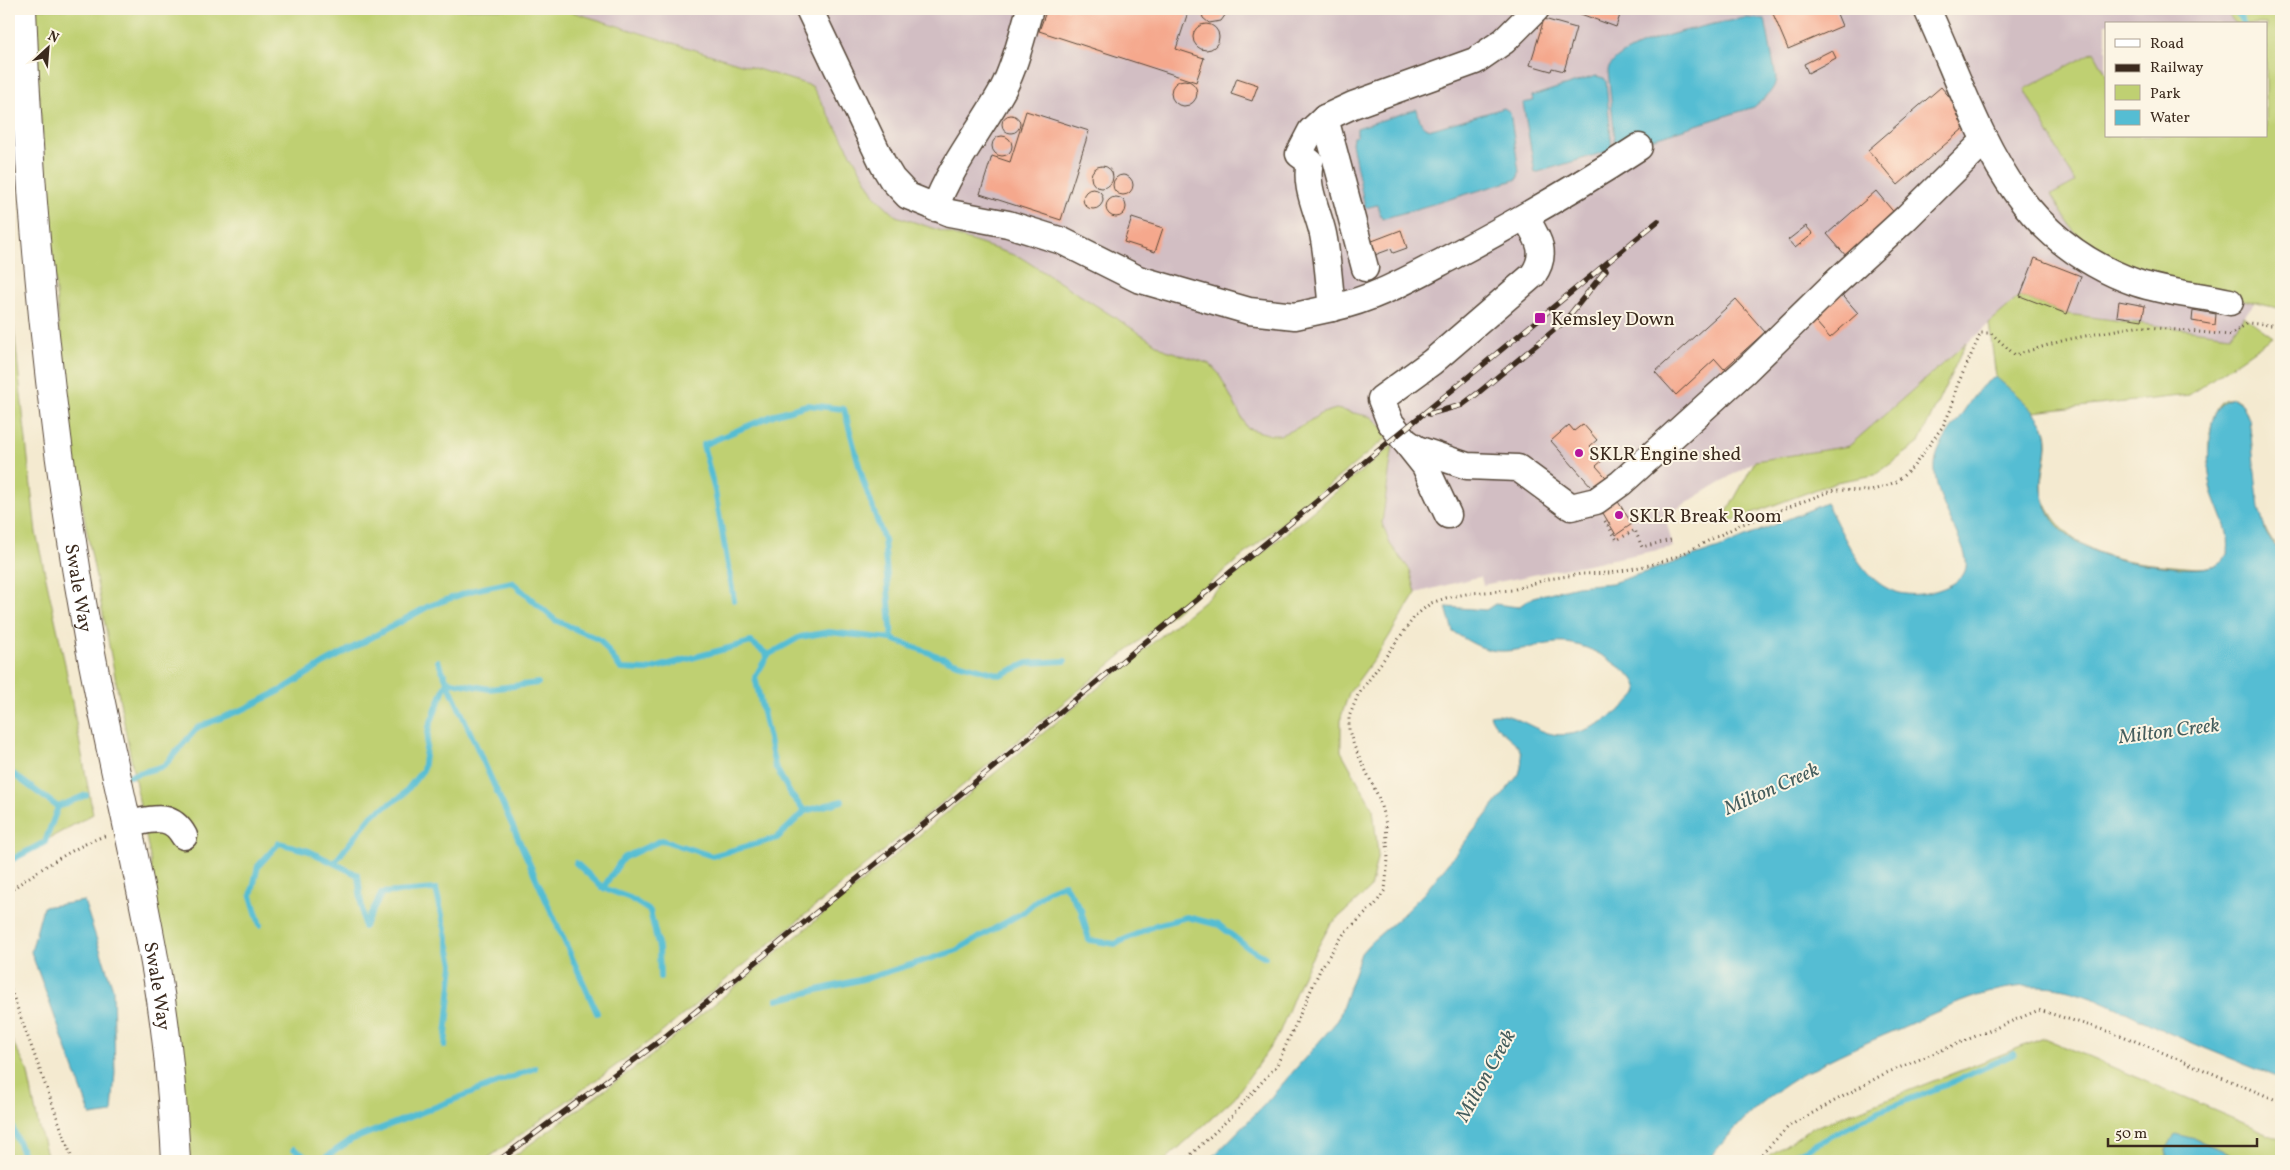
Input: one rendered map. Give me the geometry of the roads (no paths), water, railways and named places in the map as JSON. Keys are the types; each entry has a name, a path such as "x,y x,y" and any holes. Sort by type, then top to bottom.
{"main road":[{"name":"Swale Way","path":"22,9 30,170 52,401 71,535 87,628 148,924 161,1002 172,1102 176,1161"}],"lane":[{"path":"810,9 892,179 908,196 935,208 1008,224 1062,241 1138,279 1250,312 1295,316 1362,300 1388,289 1525,217 1638,147"},
{"path":"935,208 947,181 1004,88 1013,66 1030,9"},
{"path":"1332,308 1324,237 1312,199 1310,162 1299,154 1311,131 1325,118 1352,105 1475,61 1504,41 1536,9"},
{"path":"1927,9 1984,141 2002,174 2051,233 2076,253 2140,284 2230,302"},
{"path":"1325,118 1365,268"},
{"path":"1408,443 1417,449 1467,466 1518,468 1571,507 1592,502 1622,483 1746,370 1834,284 1911,214 1984,141"},
{"path":"1448,515 1425,466 1387,417 1381,402 1382,397 1432,362 1533,275 1540,263 1542,247 1525,217"},
{"path":"127,828 165,819 177,825 184,836"}],"water":[{"path":"1744,18 1765,19 1776,77 1774,86 1768,94 1754,107 1616,150 1608,70 1616,59 1630,50 1669,35"},
{"path":"1596,76 1604,78 1606,81 1612,150 1535,173 1523,103 1533,101 1532,96"},
{"path":"1504,108 1510,112 1519,172 1518,179 1382,219 1377,205 1365,208 1352,143 1353,137 1357,136 1357,128 1417,109 1423,125 1432,129"},
{"name":"Milton Creek","path":"1996,377 2031,408 2045,430 2047,445 2042,475 2042,490 2046,507 2054,522 2080,544 2112,558 2129,562 2196,569 2213,566 2223,560 2228,552 2228,542 2226,530 2211,486 2208,465 2212,424 2217,409 2224,402 2233,398 2242,404 2249,419 2259,508 2266,533 2272,543 2281,551 2281,1079 2169,1033 2091,997 2059,988 2024,986 1987,993 1969,999 1848,1051 1796,1078 1756,1108 1707,1161 1209,1161 1265,1104 1338,1020 1361,953 1425,892 1519,774 1522,762 1518,746 1500,730 1490,715 1497,714 1512,717 1548,733 1572,734 1585,730 1610,717 1638,692 1634,680 1625,671 1604,657 1581,646 1555,643 1505,651 1480,647 1453,632 1446,607 1486,610 1495,604 1518,607 1533,597 1577,586 1612,583 1719,548 1826,503 1855,555 1866,571 1879,583 1894,591 1913,594 1943,588 1952,584 1963,575 1966,563 1960,541 1938,490 1935,468 1936,458 1943,441 1976,393"},
{"path":"84,901 113,989 115,1072 112,1113 91,1116 31,952 43,907"},
{"path":"2175,1134 2195,1139 2247,1161 2168,1161 2166,1150"}],"waterway":[{"path":"2235,9 2243,22"},
{"path":"734,600 715,491 703,445 776,414 807,405 844,409 863,480 884,540 892,639"},
{"path":"129,776 164,766 198,727 244,709 280,691 323,664 429,606 474,590 512,582 555,620 600,640 621,669 647,670 751,642 768,655"},
{"path":"805,811 791,795 775,766 755,677 768,655 800,637 829,632 892,639 954,662 1000,675 1028,663 1065,661"},
{"path":"438,661 597,1013"},
{"path":"334,863 372,815 402,796 423,770 429,727 447,681 489,689 538,683"},
{"path":"9,771 58,807"},
{"path":"9,861 45,842 58,807 86,795"},
{"path":"603,888 623,858 662,840 712,856 777,838 805,811 842,801"},
{"path":"260,925 251,896 258,866 279,843 309,851 358,875 364,927 382,893 436,889 453,964 445,1046"},
{"path":"576,863 603,888 630,898 650,911 659,948 660,977"},
{"path":"777,1000 871,977 955,951 1022,913 1047,891 1064,884 1081,910 1089,940 1115,944 1156,925 1187,917 1219,925 1247,947 1265,957"},
{"path":"1787,1161 1877,1112 1953,1082 2014,1054"},
{"path":"320,1161 351,1140 535,1068"},
{"path":"9,1119 26,1161"},
{"path":"294,1149 314,1161"}],"railway":[{"path":"498,1161 661,1040 1658,221"},
{"path":"1429,414 1462,405 1478,393 1564,322 1606,270"}],"place":[{"name":"Kemsley Down","path":"1540,318"},
{"name":"SKLR Engine shed","path":"1579,453"},
{"name":"SKLR Break Room","path":"1619,515"}]}
